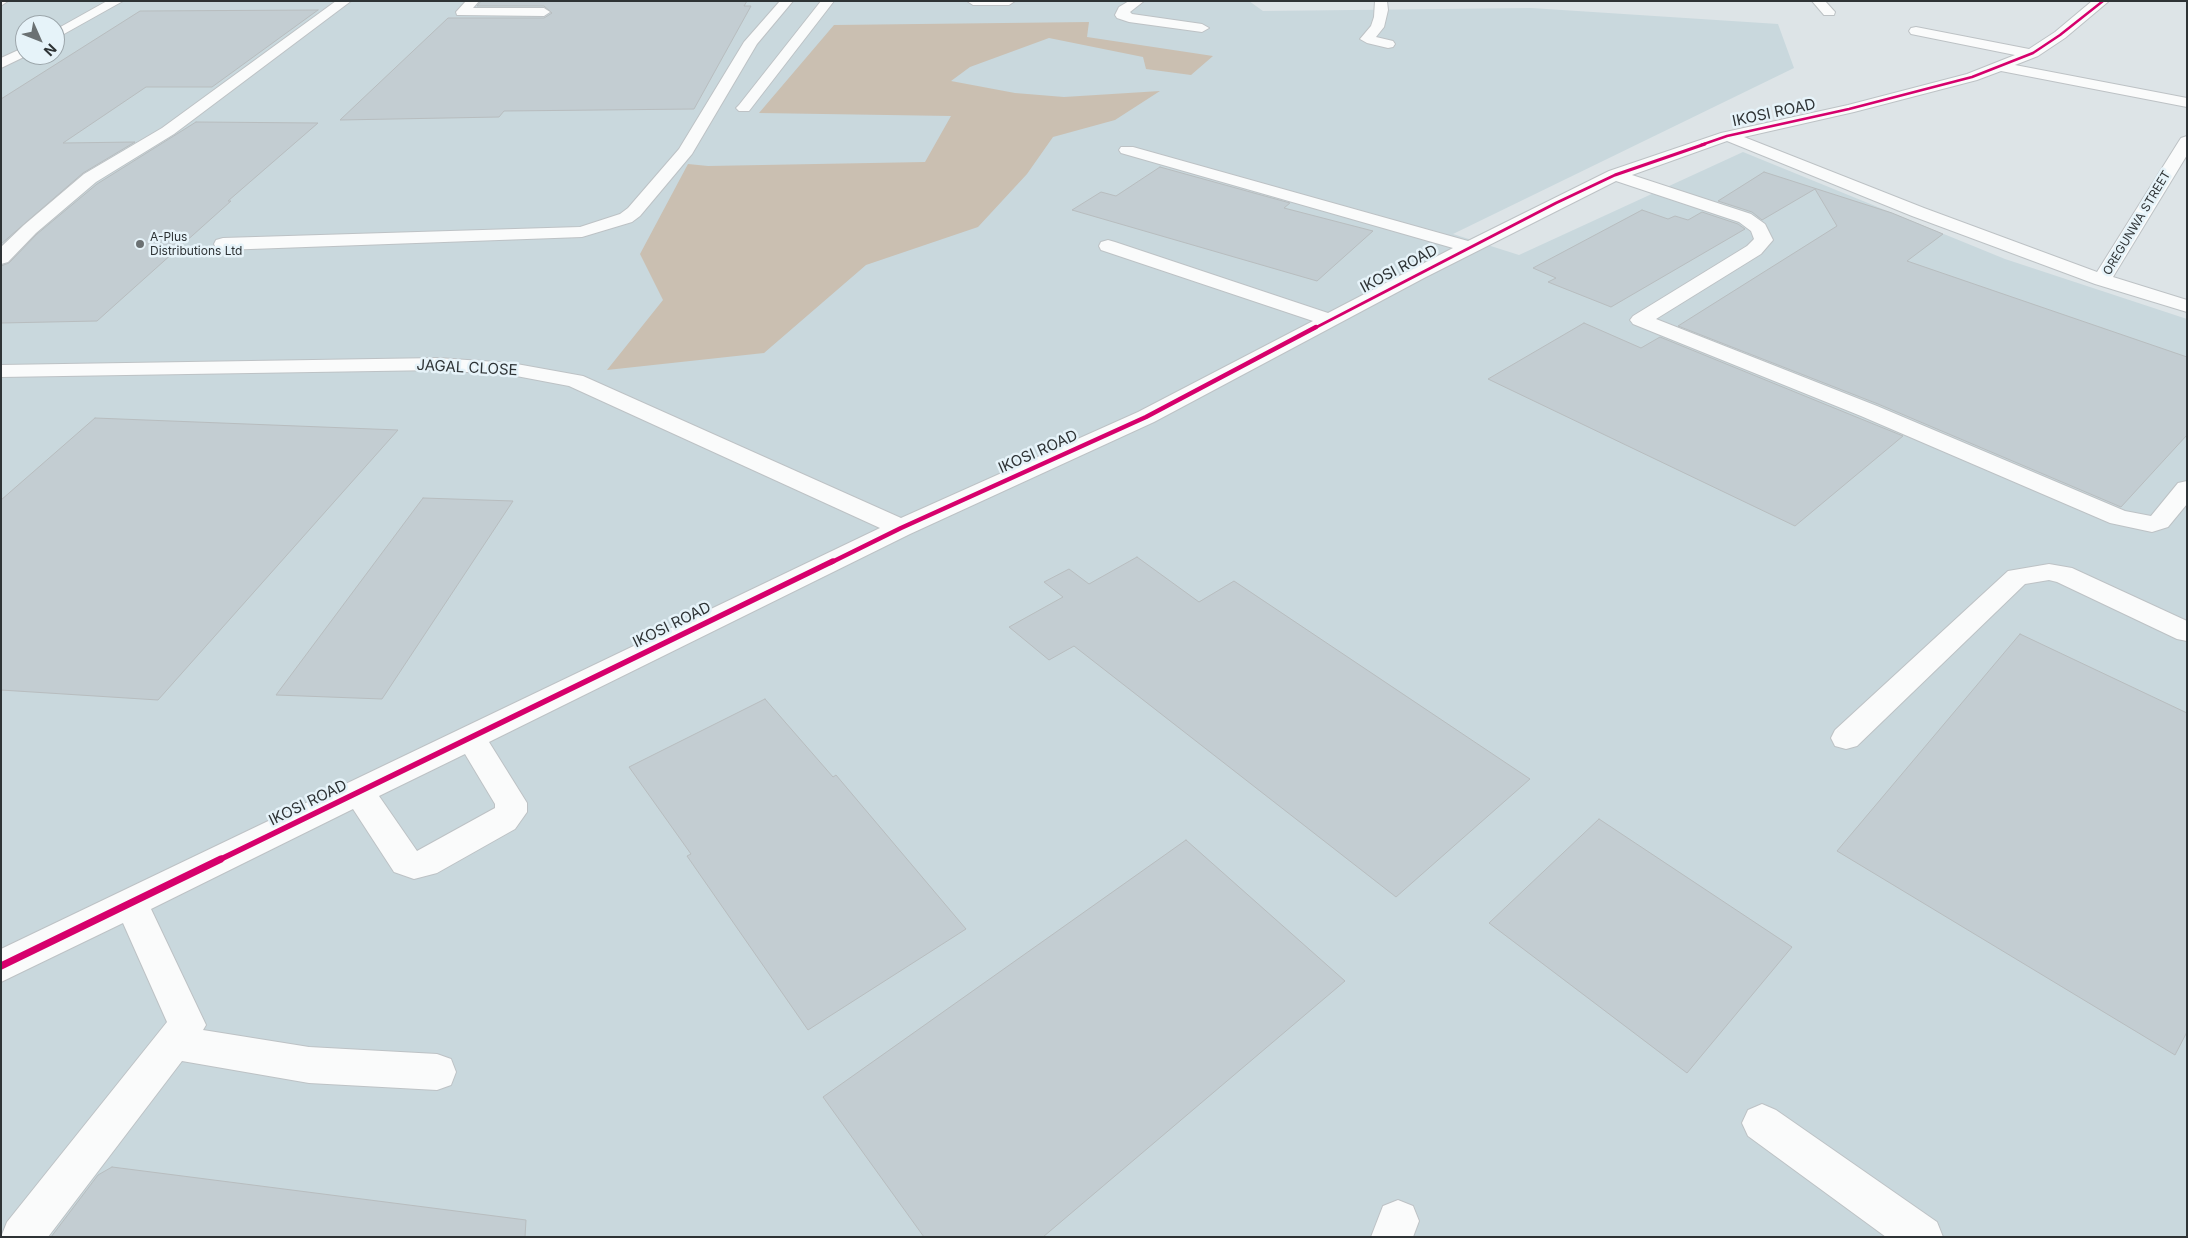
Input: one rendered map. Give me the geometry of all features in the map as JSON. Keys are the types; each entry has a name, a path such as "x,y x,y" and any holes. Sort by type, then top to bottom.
{"street":[{"path":"65,30 117,1"},
{"path":"1,258 30,228 90,178 168,131 345,1"},
{"path":"473,1 462,12 544,12"},
{"path":"223,244 582,232 626,218 634,212 686,151 751,42 787,1"},
{"path":"744,108 828,1"},
{"path":"973,1 1009,1"},
{"path":"1138,1 1124,10 1122,15 1129,18 1202,28"},
{"path":"1380,1 1381,18 1367,40 1388,44"},
{"path":"1818,1 1829,12"},
{"name":"IKOSI ROAD","path":"1,966 902,528 1146,417 1469,247 1615,175 1727,136 1934,88 1999,66 2031,54 2060,35 2098,2"},
{"path":"1916,31 2031,54"},
{"path":"1,64 15,56"},
{"path":"1999,66 2187,103"},
{"path":"1727,136 1918,212 2102,280 2187,306"},
{"name":"OREGUNWA STREET","path":"2102,280 2187,141"},
{"path":"1127,150 1469,247"},
{"path":"1615,175 1745,218 1759,228 1764,240 1754,250 1640,320 1869,412 2119,518 2152,524 2159,522 2187,488"},
{"path":"1108,246 1330,320"},
{"name":"JAGAL CLOSE","path":"1,371 438,364 511,369 575,381 902,528"},
{"path":"1846,738 1981,608 2017,577 2049,572 2063,574 2187,632"},
{"path":"359,792 406,862 414,865 425,863 504,820 511,812 511,803 470,737"},
{"path":"22,1237 187,1025 131,902"},
{"path":"174,1042 309,1065 437,1072"},
{"path":"1762,1123 1922,1237"}],"shaded area":[{"path":"1,1 1249,1 1263,11 1531,8 1778,24 1794,68 1453,234 1519,255 1743,152 2005,259 2187,319 2187,1237 1,1237"},
{"path":"1089,22 1087,37 1213,56 1191,75 1146,69 1143,57 1049,38 970,67 951,81 1015,93 1064,97 1160,91 1115,120 1053,137 1027,174 978,227 866,265 764,353 607,370 663,300 640,254 688,164 708,166 925,162 951,116 759,113 834,25"}],"building":[{"path":"481,1 747,1 744,6 751,6 694,109 504,111 499,117 340,120 448,18 544,18 552,13 544,6 477,6"},
{"path":"318,10 212,87 146,87 63,143 135,142 83,173 1,244 1,99 55,65 65,65 65,58 140,11"},
{"path":"196,122 318,123 228,201 231,201 97,321 1,323 1,266 9,263 37,234 97,184"},
{"path":"1160,167 1290,203 1284,208 1373,231 1317,281 1072,210 1101,192 1116,196"},
{"path":"1764,172 1892,213 1943,234 1907,261 2187,357 2187,435 2121,507 1878,404 1678,326 1837,226 1815,189 1762,220 1752,212 1718,201"},
{"path":"1642,210 1668,219 1675,216 1688,220 1702,212 1738,224 1745,229 1611,307 1548,282 1556,278 1533,268"},
{"path":"1584,323 1641,348 1660,337 1903,436 1795,526 1488,379"},
{"path":"95,418 398,430 158,700 1,690 1,500"},
{"path":"423,498 513,501 382,699 276,695"},
{"path":"1137,557 1199,602 1234,581 1530,779 1396,897 1074,646 1049,660 1009,627 1063,597 1044,582 1069,569 1089,584"},
{"path":"2020,634 2187,713 2187,1032 2175,1055 1837,851"},
{"path":"765,699 833,777 836,775 966,929 808,1030 687,856 691,854 629,767"},
{"path":"1599,819 1792,947 1687,1073 1489,923"},
{"path":"1186,840 1345,981 1043,1237 924,1237 823,1097"},
{"path":"112,1167 526,1220 525,1237 51,1237 98,1175"}],"cycle path":[{"path":"1,966 901,528 1146,417 1417,274 1615,175 1727,136 1849,109 1972,77 2033,53 2060,35 2103,1"}],"place":[{"name":"A-Plus Distributions Ltd","path":"140,244"}]}
